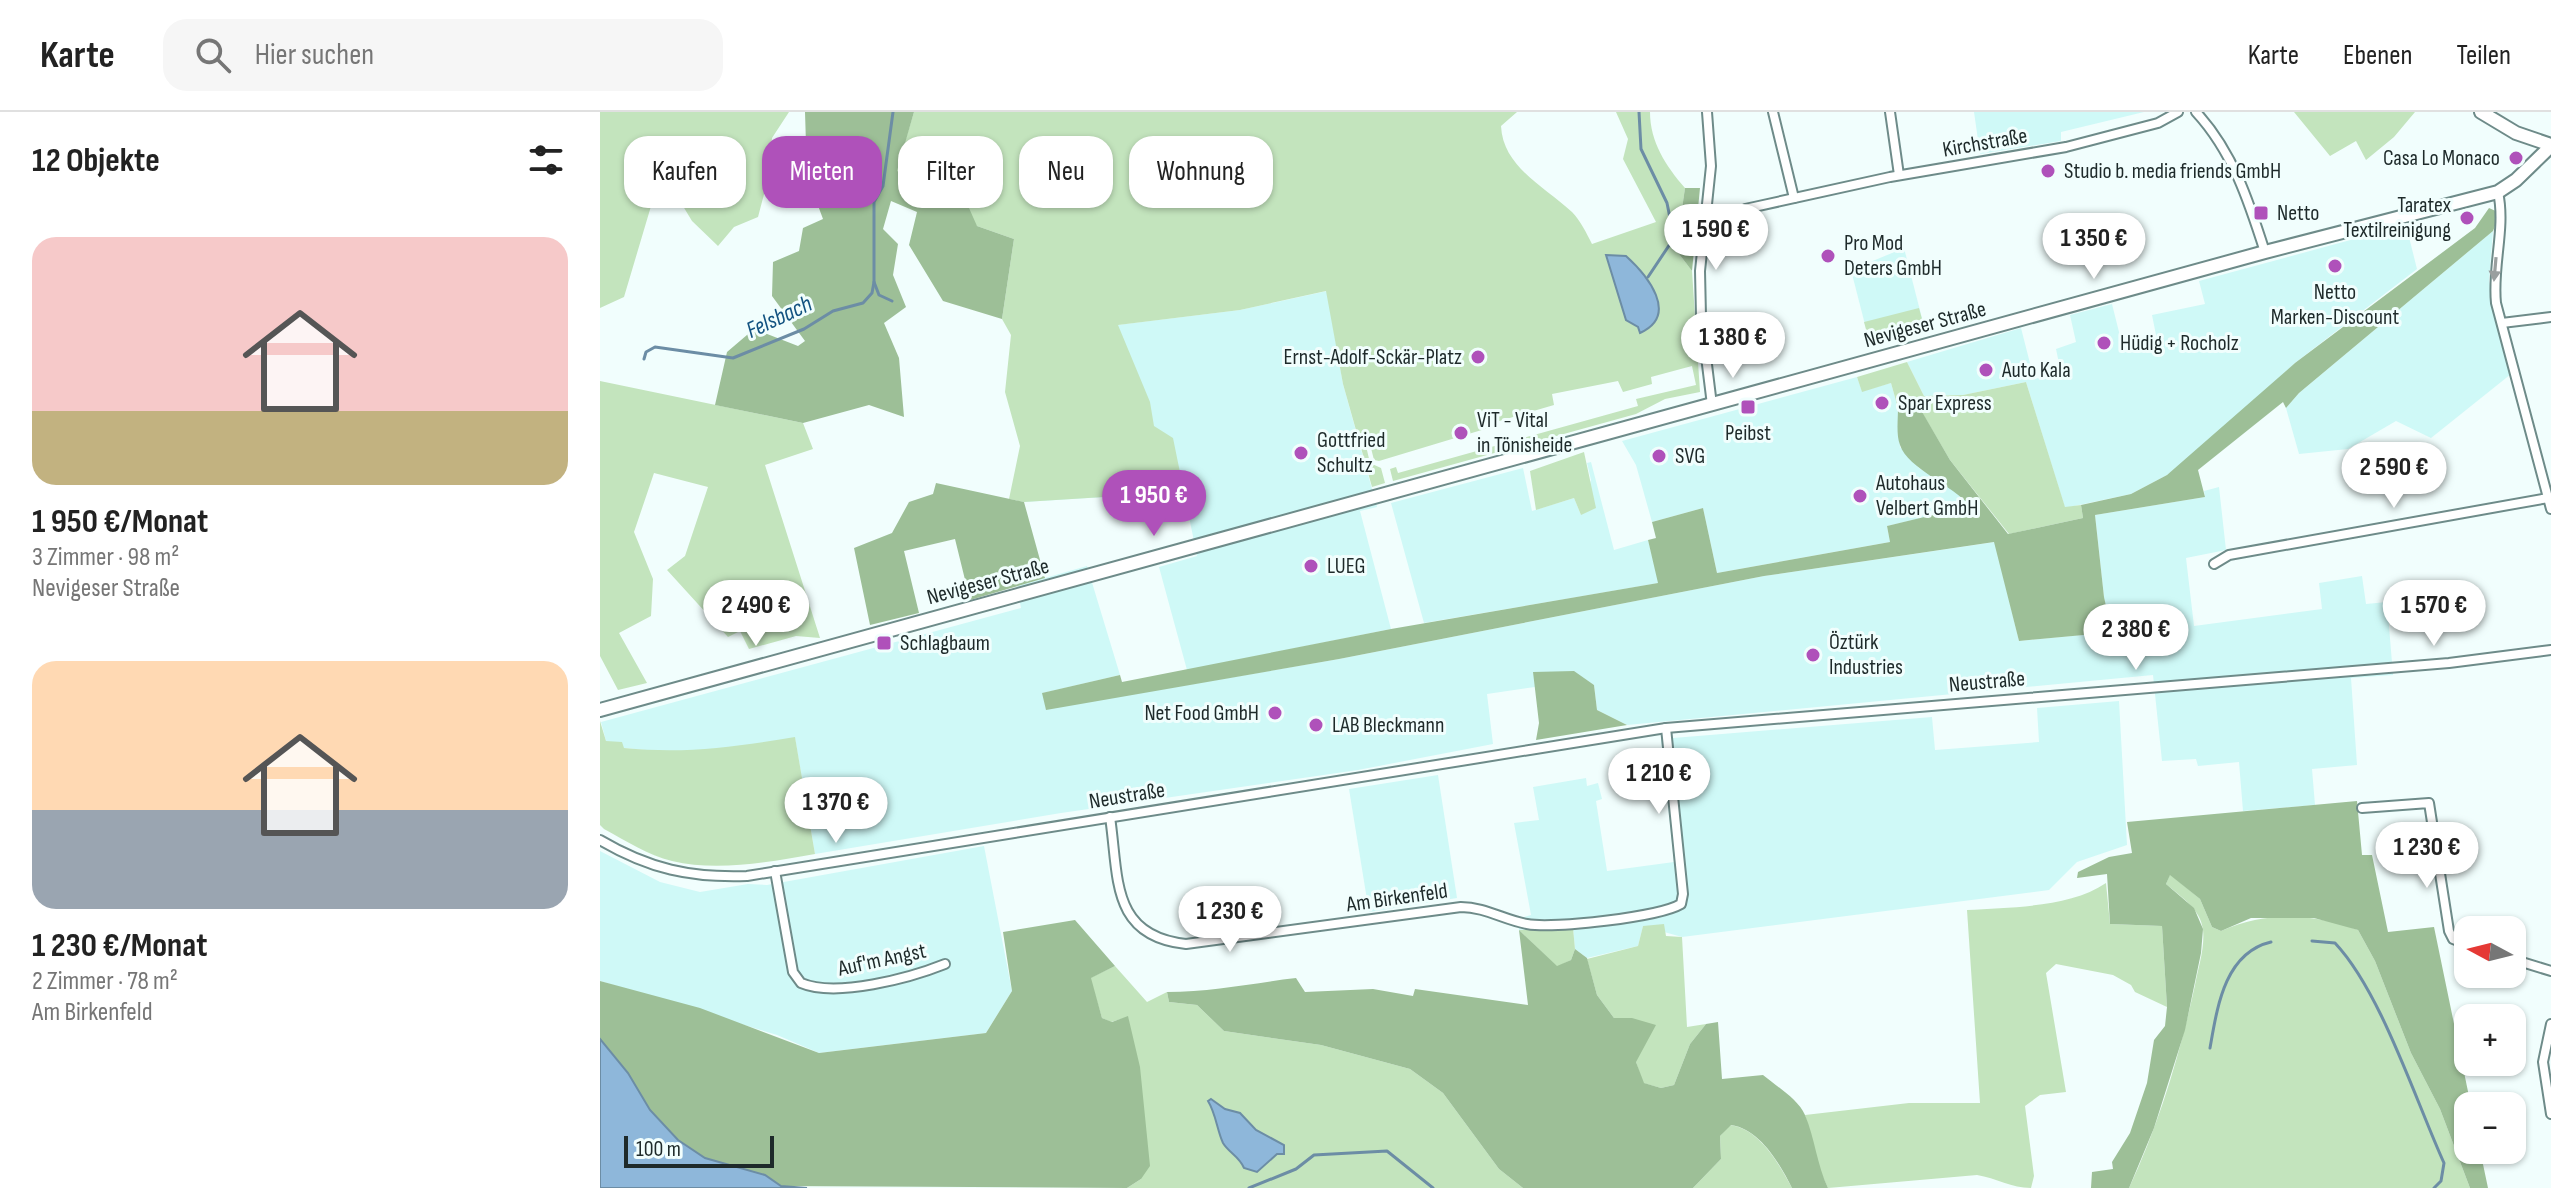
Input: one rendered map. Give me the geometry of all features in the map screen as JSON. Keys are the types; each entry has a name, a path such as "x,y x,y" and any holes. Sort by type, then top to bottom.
{"main road":[{"path":"2481,112 2516,133 2551,145"},
{"name":"Nevigeser Straße","path":"601,708 2265,252 2498,192 2516,180 2551,145"}],"street":[{"path":"1707,112 1711,166 1700,271 1703,340 1712,405"},
{"path":"1773,112 1794,198"},
{"path":"1890,112 1899,175"},
{"path":"2196,112 2211,130 2244,187 2265,252"},
{"name":"Kirchstraße","path":"1745,209 1899,175 2066,147 2158,123 2174,113"},
{"path":"2498,192 2501,215 2493,280 2551,509"},
{"path":"2502,323 2551,317"},
{"path":"2539,468 2551,466"},
{"path":"2214,564 2229,555 2548,498"},
{"name":"Neustraße","path":"600,840 647,865 683,875 739,876 1666,728 2449,663 2551,650"},
{"name":"Am Birkenfeld","path":"1110,817 1122,900 1128,917 1162,941 1186,944 1461,907 1482,909 1539,925 1661,913 1681,904 1680,859 1666,728"},
{"path":"2362,808 2429,803 2449,931 2454,939"},
{"name":"Auf'm Angst","path":"775,871 793,972 801,983 829,990 924,973 945,964"},
{"path":"2526,963 2551,971"},
{"path":"2551,1024 2543,1062 2551,1114"}],"shaded area":[{"path":"1974,112 2144,112 2061,132 2061,141 1980,154"},
{"path":"2406,225 2417,269 2295,363 2194,455 2167,475 2131,494 2065,508 2026,382 1963,395 1924,396 1907,362 2021,328 2034,379 2061,373 2056,349 2076,342 2070,315 2112,304 2124,352 2158,345 2152,315 2205,304 2199,281"},
{"path":"2493,231 2489,281 2511,374 2431,438 2396,421 2348,449 2299,454 2286,408 2299,393"},
{"path":"1904,248 1925,330 1870,344 1851,270"},
{"path":"1606,255 1626,256 1643,274 1656,295 1658,316 1652,325 1640,333 1638,327 1626,320"},
{"path":"1327,291 1343,384 1377,507 1360,511 1391,629 1187,670 1159,567 1197,556 1184,492 1024,502 1117,325 1240,310"},
{"path":"1857,377 1862,391 1891,383 1898,408 1900,447 1919,468 1957,491 1970,507 1887,526 1890,542 1717,573 1703,508 1652,522 1636,465 1622,441"},
{"path":"1591,462 1614,550 1648,540 1659,583 1424,623 1391,503 1523,468 1532,511 1574,498 1581,515 1591,480 1587,463"},
{"path":"2219,487 2226,550 2186,558 2194,626 2322,609 2319,583 2362,576 2366,604 2387,602 2393,675 2351,678 2357,765 2312,769 2315,805 2243,811 2239,762 2198,766 2196,759 2162,761 2153,675 1627,725 1597,710 1594,685 1574,672 1534,672 1535,687 1487,694 1493,744 1358,770 1061,813 815,854 795,738 722,750 667,752 624,748 606,741 601,722 1021,608 1017,586 1087,566 1120,675 1043,693 1046,709 1339,659 1764,576 1995,542 2019,641 2115,632 2112,607 2106,607 2104,597 2095,515 2205,497 2204,491"},
{"path":"2119,701 2127,845 2077,862 2049,890 1682,937 1643,926 1638,946 1587,958 1575,949 1573,928 1519,930 1517,919 1531,915 1514,823 1539,820 1533,787 1586,778 1587,786 1598,783 1602,799 1596,801 1607,871 1674,862 1661,739 1932,717 1935,750 2039,742 2037,708"},
{"path":"1438,775 1457,898 1369,912 1349,789"},
{"path":"984,846 1012,991 986,1033 819,1053 777,1035 600,981 600,851 660,882 700,892 748,884 767,885"},
{"path":"600,1039 628,1073 650,1110 678,1140 705,1158 765,1175 781,1186 807,1188 600,1188"},
{"path":"1211,1099 1225,1109 1240,1113 1256,1130 1284,1145 1284,1154 1277,1154 1257,1172 1244,1168 1223,1143 1208,1101"}],"green space":[{"path":"600,112 789,112 773,136 762,136 762,202 758,217 734,227 718,246 692,221 684,208 746,208 746,136 624,136 624,208 650,208 624,297 600,308"},
{"path":"805,112 914,112 907,136 898,136 898,204 891,201 883,229 898,244 893,275 906,307 884,323 899,358 904,417 869,405 803,423 715,405 727,352 754,329 798,346 805,341 772,296 773,262 799,251 803,228 823,219 819,208 882,208 882,136 806,136"},
{"path":"914,112 1517,112 1501,126 1509,153 1527,175 1572,212 1592,244 1656,222 1623,159 1628,139 1616,112 1650,112 1660,153 1685,188 1676,250 1692,271 1700,392 1665,399 1636,414 1393,481 1390,469 1396,467 1398,473 1638,406 1636,399 1696,385 1692,366 1651,377 1652,384 1623,392 1618,381 1552,394 1554,405 1379,461 1374,460 1367,432 1363,433 1370,463 1381,468 1385,483 1372,487 1343,384 1326,291 1240,310 1118,325 1150,402 1154,426 1173,438 1184,492 1024,502 1009,499 1020,446 1005,392 1011,335 1002,319 1014,239 977,226 950,208 1003,208 1003,136 907,136"},
{"path":"2294,112 2415,112 2394,137 2366,160 2356,141 2330,156"},
{"path":"1685,188 1700,188 1692,271 1676,250"},
{"path":"908,208 969,208 977,226 1014,239 1002,319 943,301 909,245 917,212"},
{"path":"2489,208 2500,213 2493,231 2299,393 2286,408 2283,402 2198,470 2205,497 2095,515 2104,597 2106,606 2111,607 2116,632 2019,641 1994,542 1764,576 1339,659 1046,710 1042,693 1120,675 1122,682 1391,629 1658,583 1648,540 1656,538 1652,522 1703,508 1717,573 1890,542 1887,526 1970,506 1912,462 1900,445 1898,408 1914,398 1950,460 2008,534 2083,518 2081,505 2131,494 2167,475 2295,363 2475,228"},
{"path":"1919,308 1925,330 1870,344 1864,322"},
{"path":"1907,362 1924,396 1963,395 2026,382 2065,507 2081,505 2083,518 2009,534 1950,460 1914,399 1898,408 1891,383 1862,392 1857,377"},
{"path":"600,381 803,423 813,449 765,465 820,638 796,636 749,649 740,631 728,637 667,570 685,556 708,487 654,473 634,532 653,579 651,616 619,633 647,683 618,690 600,656"},
{"path":"1584,452 1596,508 1581,515 1574,498 1536,510 1530,471"},
{"path":"936,483 1024,502 1045,578 970,600 955,539 904,551 919,613 870,625 854,548 892,533 909,502 933,494"},
{"path":"1574,671 1594,685 1597,710 1627,725 1536,740 1539,723 1533,672"},
{"path":"600,721 606,741 622,742 624,748 710,748 795,737 815,854 744,865 689,864 654,855 604,829 600,825"},
{"path":"2357,801 2362,855 2372,855 2388,932 2434,927 2454,1024 2454,1076 2465,1076 2468,1092 2454,1092 2454,1146 2440,1109 2411,1053 2375,961 2358,930 2314,918 2251,918 2221,931 2212,927 2200,899 2170,875 2166,884 2194,908 2203,929 2185,1030 2154,1128 2129,1188 2091,1188 2092,1172 2113,1169 2112,1162 2130,1133 2147,1083 2154,1040 2165,1026 2167,1007 2162,926 2110,924 2107,874 2077,878 2078,872 2109,857 2132,853 2127,822"},
{"path":"2170,874 2200,899 2212,927 2221,931 2272,917 2323,920 2358,930 2375,961 2411,1053 2440,1109 2454,1146 2454,1164 2461,1164 2470,1188 2129,1188 2168,1088 2202,951 2203,937 2198,916 2166,884"},
{"path":"2106,883 2110,924 2162,926 2167,1007 2135,992 2131,985 2113,975 2056,964 2046,973 2066,1092 2040,1095 2025,1106 2034,1176 2031,1188 1977,1175 1828,1188 1820,1171 1805,1115 1909,1103 1980,1103 1967,910 2057,902"},
{"path":"1075,920 1115,966 1091,978 1102,1018 1112,1022 1128,1016 1140,1067 1150,1166 1141,1179 1127,1188 781,1186 765,1175 705,1158 678,1140 650,1110 628,1073 600,1039 600,981 700,1008 819,1053 986,1033 1012,991 1003,932"},
{"path":"1664,924 1666,936 1682,937 1687,1027 1706,1024 1690,1044 1674,1085 1661,1088 1643,1083 1636,1062 1632,1018 1614,1018 1597,995 1587,959 1638,946 1643,926"},
{"path":"1573,928 1575,949 1571,960 1557,967 1519,930"},
{"path":"1519,930 1557,966 1571,960 1575,949 1587,958 1597,995 1614,1018 1632,1018 1656,1025 1636,1062 1644,1083 1661,1088 1674,1085 1690,1044 1706,1024 1718,1022 1722,1079 1763,1075 1797,1104 1805,1115 1828,1188 1792,1188 1760,1140 1731,1125 1720,1136 1721,1159 1693,1188 1523,1188 1499,1169 1443,1093 1410,1069 1321,1045 1224,1031 1197,1005 1169,1002 1167,992 1296,978 1305,992 1373,989 1413,996 1415,989 1528,1005"},
{"path":"1115,966 1147,1002 1167,992 1169,1002 1197,1005 1224,1031 1321,1045 1410,1069 1443,1093 1499,1169 1523,1188 1127,1188 1141,1179 1128,1017 1111,1022 1102,1018 1090,978","holes":["1211,1099 1225,1109 1240,1113 1256,1130 1284,1145 1273,1158 1244,1168 1240,1158 1222,1142"]},
{"path":"1730,1125 1751,1133 1759,1140 1775,1159 1792,1188 1693,1188 1721,1159 1720,1136"},
{"path":"2461,1164 2483,1164 2488,1188 2470,1188"}],"waterway":[{"name":"Felsbach","path":"892,301 879,295 874,282 874,202 883,186 893,112"},
{"path":"1639,112 1641,149 1667,203 1674,238 1648,277"},
{"name":"Felsbach","path":"644,359 646,352 655,347 733,358 804,329 833,311 863,303 872,293 874,282"},
{"path":"2312,941 2335,943 2352,964 2382,1017 2444,1163 2441,1181 2434,1188"},
{"path":"2210,1048 2220,1000 2233,970 2255,948 2271,942"},
{"path":"1249,1188 1296,1169 1314,1155 1387,1151 1433,1188"}],"place":[{"name":"Casa Lo Monaco","path":"2516,158"},
{"name":"Studio b. media friends GmbH","path":"2048,171"},
{"name":"Netto","path":"2261,213"},
{"name":"Taratex Textilreinigung","path":"2467,218"},
{"name":"Pro Mod Deters GmbH","path":"1828,256"},
{"name":"Netto Marken-Discount","path":"2335,266"},
{"name":"Hüdig + Rocholz","path":"2104,343"},
{"name":"Ernst-Adolf-Sckär-Platz","path":"1478,357"},
{"name":"Auto Kala","path":"1986,370"},
{"name":"Spar Express","path":"1882,403"},
{"name":"Peibst","path":"1748,407"},
{"name":"ViT - Vital in Tönisheide","path":"1461,433"},
{"name":"Gottfried Schultz","path":"1301,453"},
{"name":"SVG","path":"1659,456"},
{"name":"Autohaus Velbert GmbH","path":"1860,496"},
{"name":"LUEG","path":"1311,566"},
{"name":"Schlagbaum","path":"884,643"},
{"name":"Öztürk Industries","path":"1813,655"},
{"name":"Net Food GmbH","path":"1275,713"},
{"name":"LAB Bleckmann","path":"1316,725"}]}
